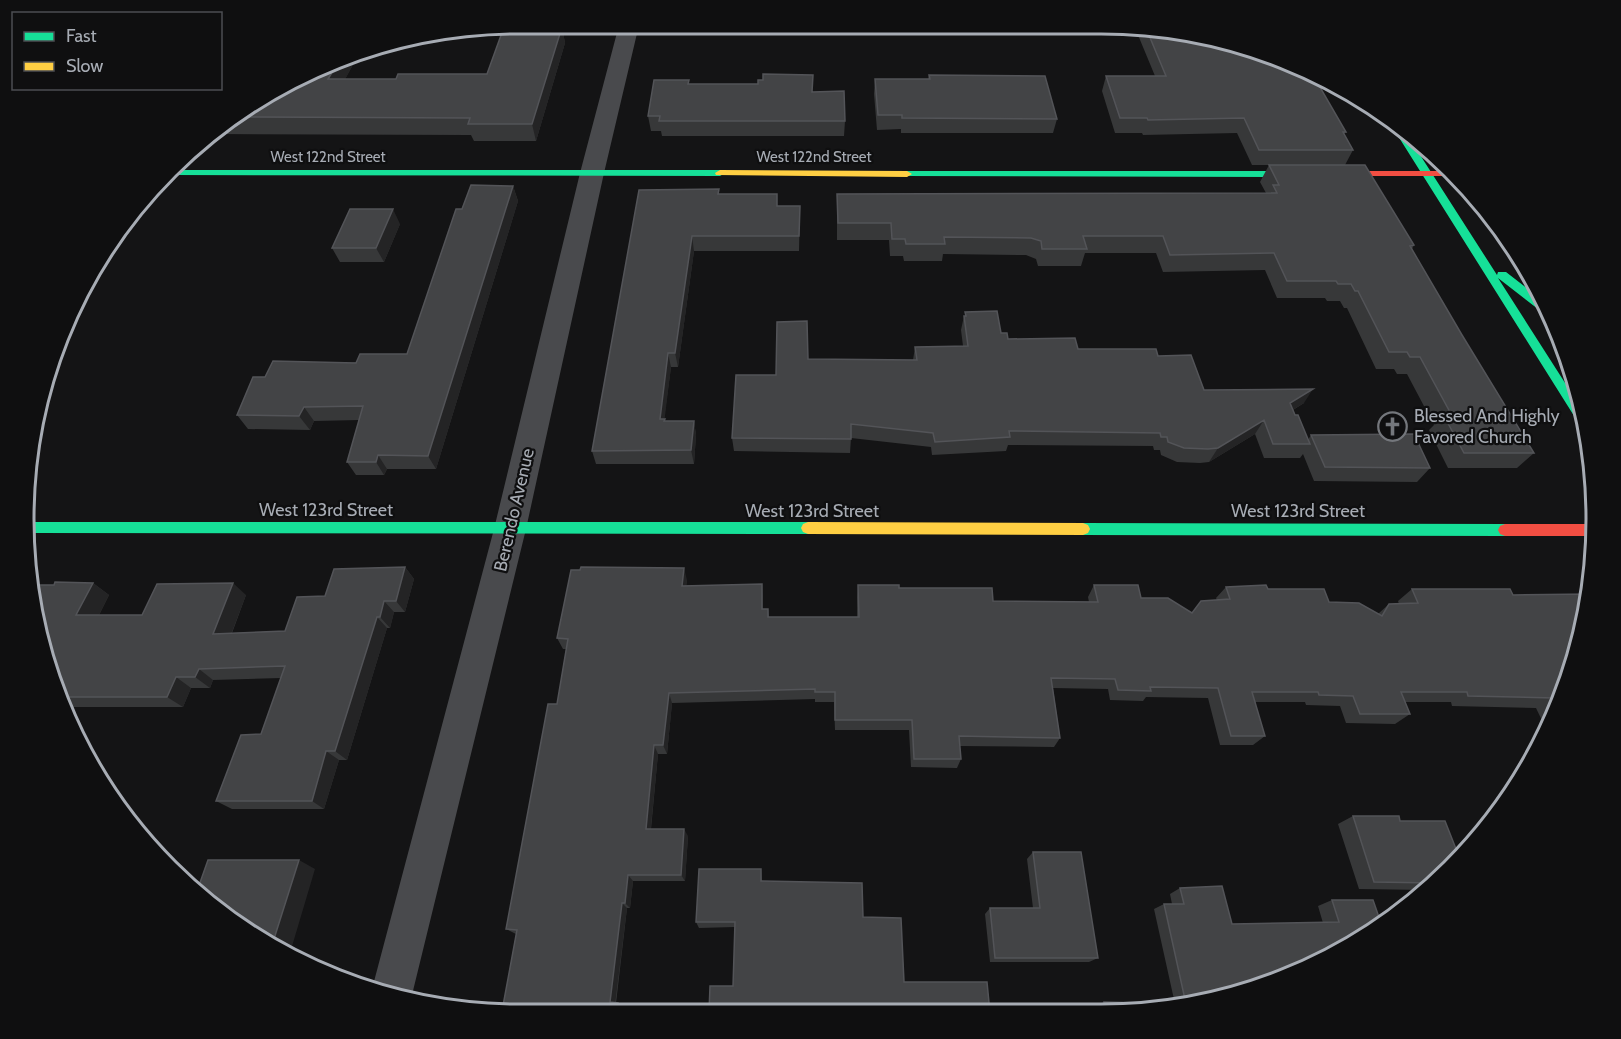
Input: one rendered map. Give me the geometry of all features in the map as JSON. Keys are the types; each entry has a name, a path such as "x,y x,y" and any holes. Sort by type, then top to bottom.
{"street":[{"name":"Berendo Avenue","path":"394,988 510,529 592,173 627,34"},
{"path":"1409,145 1572,401"},
{"name":"West 122nd Street","path":"181,173 1427,173 1443,176"},
{"path":"1482,259 1533,299"},
{"name":"West 123rd Street","path":"34,527 1586,530"}],"building":[{"path":"560,34 532,124 468,124 470,118 249,117 277,99 332,72 328,79 396,79 398,74 487,74 501,35"},
{"path":"1150,38 1227,51 1287,71 1320,87 1346,132 1343,132 1353,150 1259,150 1244,118 1148,120 1147,118 1120,118 1106,76 1166,76"},
{"path":"763,74 813,75 812,92 844,91 845,121 659,121 660,116 648,116 654,80 689,80 688,84 758,84 758,80 763,80"},
{"path":"929,75 1045,76 1057,119 902,118 902,115 878,115 875,79 930,79"},
{"path":"1269,165 1365,165 1414,245 1410,246 1462,335 1534,453 1464,453 1443,414 1451,414 1420,357 1410,357 1407,352 1389,352 1358,291 1355,291 1351,284 1338,284 1336,281 1287,281 1274,253 1170,255 1163,236 1083,236 1087,249 1042,249 1041,241 1031,238 944,237 945,244 906,244 905,239 892,239 891,223 838,223 837,194 1277,193 1273,185 1279,185"},
{"path":"471,185 513,186 428,456 378,455 376,462 347,462 363,406 304,407 299,416 237,415 253,377 265,377 273,361 356,363 360,354 407,354 456,209 462,209"},
{"path":"719,189 718,194 777,194 777,206 800,206 799,236 692,236 675,353 668,353 660,419 694,421 691,450 592,451 639,190"},
{"path":"350,209 393,209 376,248 332,248"},
{"path":"997,311 1001,333 1007,333 1008,339 1075,338 1078,349 1156,349 1158,356 1191,355 1204,390 1313,389 1290,403 1295,415 1298,415 1310,444 1273,444 1264,420 1218,448 1208,449 1184,448 1168,442 1167,437 1161,437 1160,433 1009,431 1010,437 935,442 933,433 851,424 851,439 732,438 736,375 776,375 777,322 807,321 808,359 917,360 915,347 968,346 965,312"},
{"path":"1414,434 1430,468 1325,467 1311,435"},
{"path":"405,567 396,601 384,601 380,617 377,617 335,751 326,751 312,801 216,801 241,735 261,734 285,666 199,669 195,677 176,677 167,697 68,697 51,645 39,585 54,585 55,582 93,583 76,615 142,615 157,584 233,583 213,634 285,631 297,597 325,596 334,569"},
{"path":"581,567 684,568 682,586 762,584 762,609 768,609 768,617 859,617 858,585 899,585 899,588 992,588 993,601 1098,602 1094,585 1138,585 1141,598 1168,598 1192,613 1201,601 1230,599 1226,587 1266,585 1268,589 1324,589 1329,602 1359,603 1382,616 1389,604 1418,603 1412,589 1510,589 1513,595 1580,594 1570,645 1553,698 1468,696 1467,692 1401,692 1410,714 1360,714 1353,696 1319,695 1318,692 1252,692 1265,736 1231,736 1218,688 1150,687 1151,691 1118,690 1115,679 1051,678 1060,738 959,736 961,759 914,759 912,720 835,720 835,692 815,692 815,689 669,693 663,745 654,745 646,829 684,829 681,875 628,875 625,903 622,903 610,1002 618,1004 503,1003 517,930 506,929 548,704 557,704 568,639 557,638 571,570 580,570"},
{"path":"1353,816 1399,816 1400,821 1445,821 1456,849 1422,883 1374,882"},
{"path":"1033,852 1081,852 1098,958 995,958 990,908 1040,908"},
{"path":"208,860 299,860 274,938 224,904 200,884"},
{"path":"699,869 761,869 761,881 862,883 863,917 901,918 904,982 987,982 989,1004 709,1004 710,986 733,986 735,922 696,922"},
{"path":"1222,886 1232,924 1339,922 1332,900 1373,900 1379,917 1344,940 1287,968 1227,988 1184,997 1164,904 1184,904 1180,888"},
{"path":"1104,1002 1135,1003 1104,1004"}],"traffic: fast":[{"path":"1408,145 1572,404"},
{"path":"181,173 720,173"},
{"path":"907,174 1285,174"},
{"path":"1502,275 1533,299"},
{"path":"34,527 808,528"},
{"path":"1083,529 1505,530"}],"traffic: slow":[{"path":"720,173 907,174"},
{"path":"808,528 1083,529"}],"traffic: jam":[{"path":"1285,174 1441,174"},
{"path":"1505,530 1586,530"}],"place":[{"name":"Blessed And Highly Favored Church","path":"1393,426"}]}
